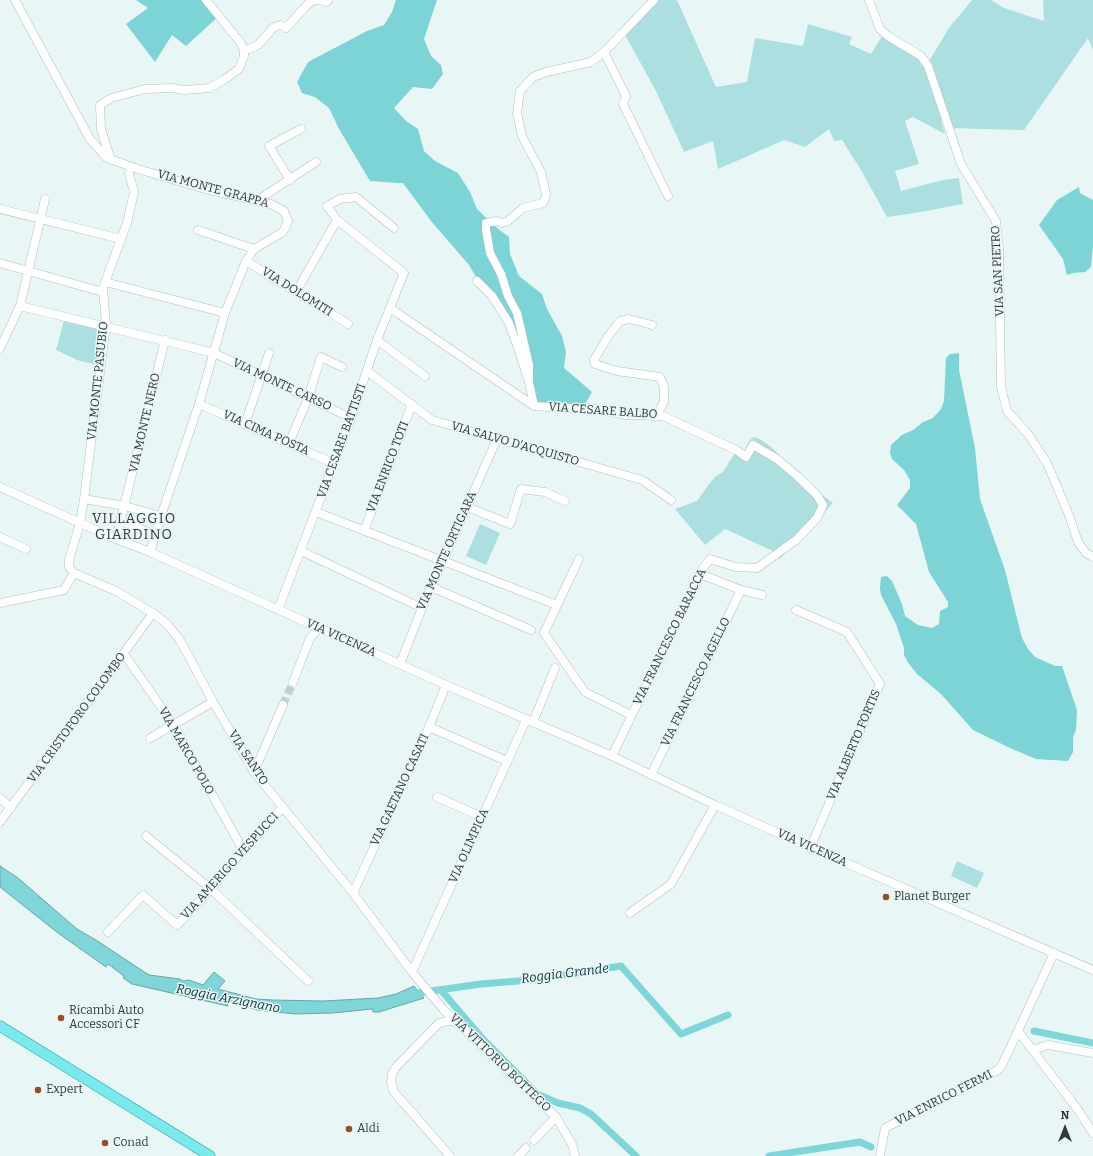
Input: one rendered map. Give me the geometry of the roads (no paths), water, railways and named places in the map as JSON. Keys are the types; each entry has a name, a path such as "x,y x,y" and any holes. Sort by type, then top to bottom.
{"main road":[{"path":"0,1026 210,1156"}],"street":[{"name":"VIA MONTE GRAPPA","path":"15,0 90,139 107,158 205,189 271,204 284,211 288,221 283,232 254,249 246,261 225,313 199,404 150,552"},
{"path":"111,160 101,128 100,105 111,98 145,89 172,88 184,90 210,88 225,80 239,69 244,56 244,50 240,42 206,0"},
{"path":"244,50 258,45 274,27 281,25 286,28 313,0 326,2 328,0"},
{"path":"529,382 529,365 517,313 508,296 501,274 490,253 486,230 486,223 497,221 501,223 508,221 523,208 543,203 546,194 541,172 522,136 517,113 520,91 533,77 546,72 591,62 604,52 654,0"},
{"name":"VIA SAN PIETRO","path":"869,0 880,29 888,36 920,56 928,66 962,164 996,221 999,248 1001,387 1007,411 1028,434 1047,463 1069,515 1078,542 1086,552 1093,557"},
{"path":"604,52 626,96 623,104 668,196"},
{"path":"290,180 269,146 301,129"},
{"path":"258,200 316,162"},
{"name":"VIA MONTE PASUBIO","path":"80,522 106,326 103,288 127,223 134,192 128,173"},
{"path":"296,292 337,220 327,206 340,199 356,197 394,228"},
{"path":"0,348 20,306 45,199"},
{"path":"0,208 121,239"},
{"name":"VIA CESARE BATTISTI","path":"278,610 351,418 368,371 377,340 404,273 337,220"},
{"path":"198,230 254,249"},
{"name":"VIA DOLOMITI","path":"246,261 348,324"},
{"path":"0,263 103,292"},
{"name":"VIA CESARE BALBO","path":"476,281 492,296 509,323 529,382 534,406"},
{"path":"105,282 225,313"},
{"name":"VIA MONTE CARSO","path":"20,306 214,353 351,418"},
{"name":"VIA CESARE BALBO","path":"390,308 534,406 591,408 626,415 663,416 736,450"},
{"path":"652,325 629,319 620,321 609,335 594,360 596,364 617,371 660,377 664,387 664,402 656,416"},
{"name":"VIA MONTE NERO","path":"116,539 165,340"},
{"path":"377,340 425,376"},
{"path":"245,424 269,353"},
{"path":"289,444 308,398 321,357 342,367"},
{"name":"VIA SALVO D'ACQUISTO","path":"368,371 432,420 642,480 671,500"},
{"name":"VIA CIMA POSTA","path":"199,404 333,463"},
{"name":"VIA ENRICO TOTI","path":"364,531 412,404"},
{"name":"VIA MONTE ORTIGARA","path":"400,664 431,587 497,439"},
{"name":"VIA FRANCESCO BARACCA","path":"612,756 700,574 710,559 736,567 757,568 796,540 817,518 823,505 816,494 777,459 753,445 746,457 736,450"},
{"name":"VIA VICENZA","path":"0,487 116,539 150,552 446,685 612,756 810,848 1093,970"},
{"path":"467,507 510,524 521,489 545,492 564,501"},
{"path":"84,499 125,506 161,516"},
{"path":"316,512 558,605"},
{"path":"121,520 155,535"},
{"path":"0,603 64,590 74,573 69,567 69,560 80,522"},
{"path":"0,537 26,549"},
{"path":"301,551 422,608"},
{"path":"579,559 544,633 585,692 631,715"},
{"name":"VIA SANTO","path":"74,573 116,591 153,613 167,624 180,640 213,702 254,772 353,893 412,972 443,1009"},
{"path":"700,574 742,590 762,595"},
{"path":"431,587 531,630"},
{"name":"VIA FRANCESCO AGELLO","path":"651,775 742,590"},
{"name":"VIA ALBERTO FORTIS","path":"796,610 847,632 880,684 810,848"},
{"name":"VIA CRISTOFORO COLOMBO","path":"0,822 153,613"},
{"path":"293,682 310,638 319,628"},
{"name":"VIA MARCO POLO","path":"124,654 173,724 243,850"},
{"path":"529,721 555,668"},
{"name":"VIA GAETANO CASATI","path":"353,893 429,727 446,685"},
{"path":"150,738 213,702"},
{"path":"254,772 283,705"},
{"name":"VIA OLIMPICA","path":"412,972 507,761 529,721"},
{"path":"429,727 507,761"},
{"path":"437,797 482,817"},
{"path":"0,798 11,808"},
{"path":"630,913 671,884 715,805"},
{"name":"VIA AMERIGO VESPUCCI","path":"108,932 143,895 177,925 211,889 243,850 283,807"},
{"path":"146,836 211,889 308,981"},
{"name":"VIA ENRICO FERMI","path":"880,1156 885,1128 998,1070 1002,1065 1054,953"},
{"path":"443,1009 443,1017 439,1023 396,1067 392,1074 391,1082 394,1092 450,1156"},
{"name":"VIA VITTORIO BOTTEGO","path":"443,1009 556,1117 572,1144 575,1156"},
{"path":"439,1023 449,1021 458,1022"},
{"path":"1018,1031 1078,1110 1093,1133"},
{"path":"1033,1050 1048,1045 1093,1053"},
{"name":"VIA VITTORIO BOTTEGO","path":"534,1140 556,1117"},
{"path":"518,1156 526,1148"}],"water":[{"path":"0,866 18,878 77,929 149,975 180,979 183,981 189,980 203,985 214,972 225,981 218,989 256,999 323,1001 378,998 396,994 414,986 424,998 379,1012 373,1012 372,1009 333,1013 295,1014 257,1010 226,1000 228,1006 132,984 108,964 106,967 58,933 0,887"}],"waterway":[{"name":"Roggia Grande","path":"410,994 481,984 530,980 621,966 681,1034 728,1015"},
{"name":"Roggia Arzignano","path":"441,990 482,1038 537,1094 558,1103 580,1108 591,1114 636,1156"},
{"name":"Roggia Grande","path":"1034,1031 1093,1043"},
{"name":"Roggia Arzignano","path":"769,1156 860,1142 871,1147"}],"tunnel":[{"path":"283,705 293,682"}],"place":[{"name":"Planet Burger","path":"886,897"},
{"name":"Ricambi Auto Accessori CF","path":"61,1018"},
{"name":"Expert","path":"38,1090"},
{"name":"Aldi","path":"349,1129"},
{"name":"Conad","path":"105,1143"}],"district":[{"name":"VILLAGGIO GIARDINO","path":"134,528"}]}
